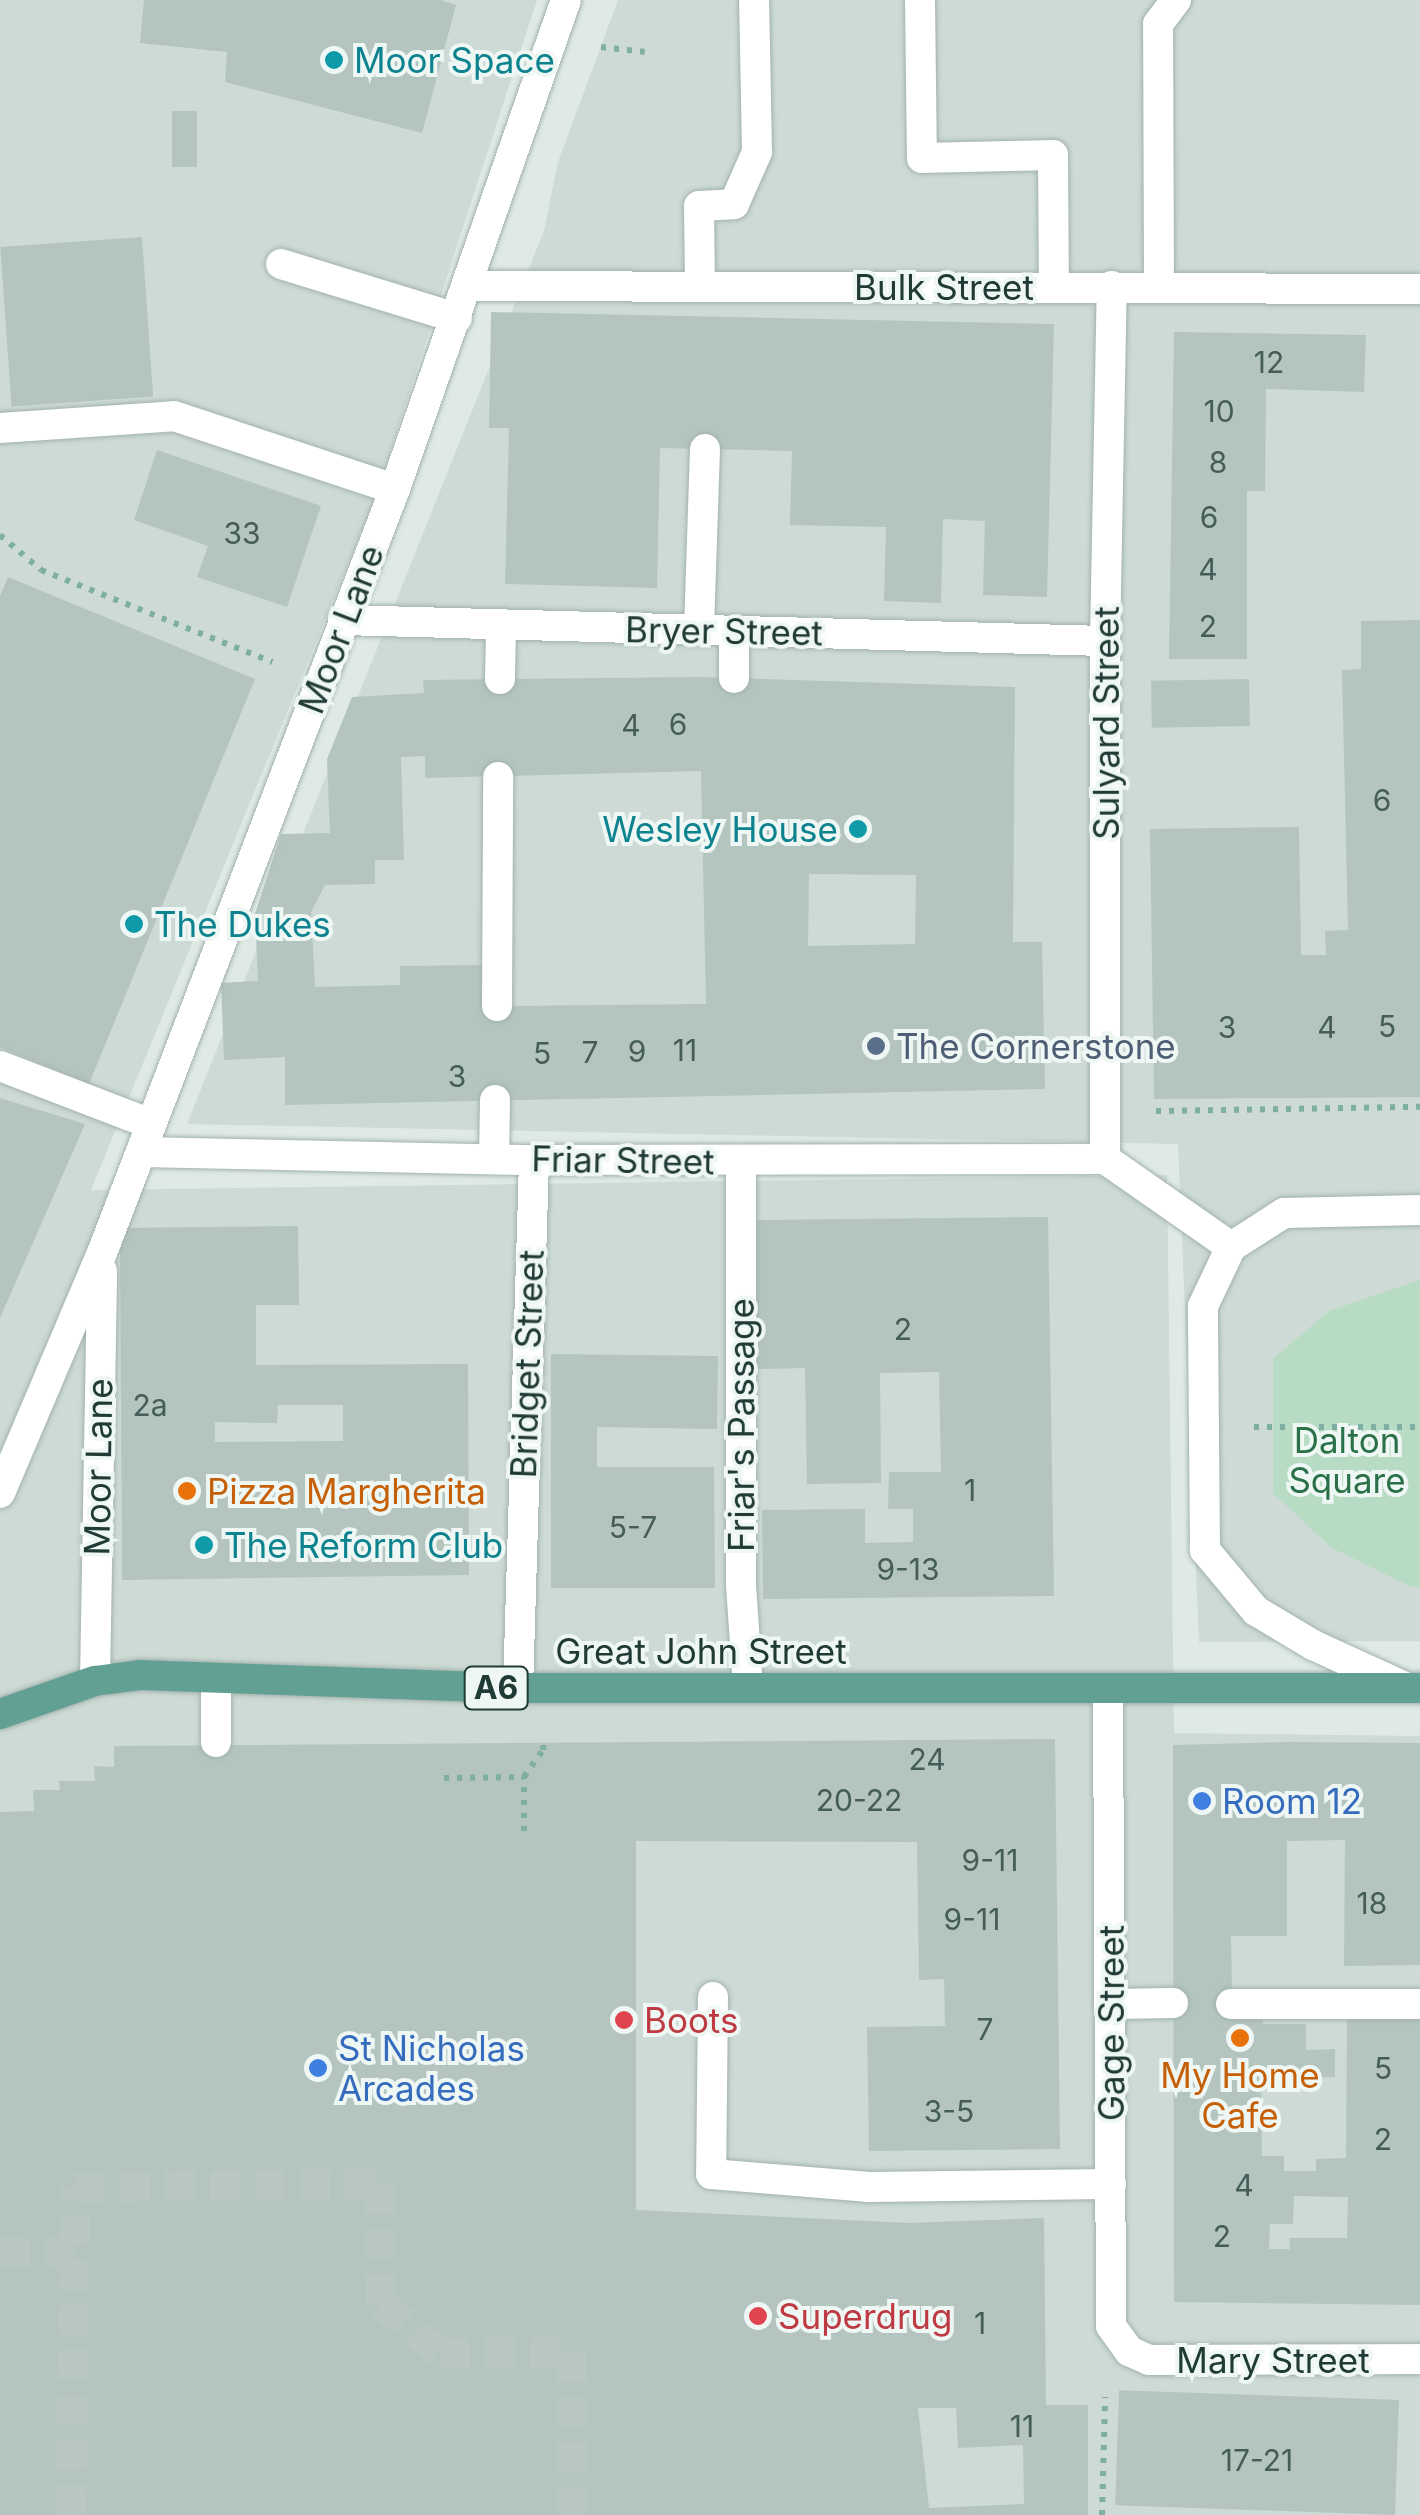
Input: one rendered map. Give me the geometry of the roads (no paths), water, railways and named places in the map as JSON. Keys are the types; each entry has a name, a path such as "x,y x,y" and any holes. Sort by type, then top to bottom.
{"main road":[{"name":"Great John Street","path":"0,1714 95,1681 140,1674 518,1688 1108,1690"},
{"name":"A6","path":"1108,1690 1413,1688"}],"street":[{"name":"Moor Lane","path":"0,1492 102,1253 395,490 566,0"},
{"path":"700,286 699,206 734,204 757,152 754,0"},
{"path":"920,0 922,158 1053,156 1054,287"},
{"path":"1159,287 1158,24 1176,0"},
{"path":"280,264 456,318"},
{"name":"Bulk Street","path":"468,286 1420,289"},
{"name":"Sulyard Street","path":"1105,1159 1106,641 1112,286"},
{"path":"0,428 174,416 395,490"},
{"path":"700,630 705,448"},
{"name":"Bryer Street","path":"344,620 1106,641"},
{"path":"500,626 500,679"},
{"path":"734,630 734,678"},
{"path":"497,1006 498,776"},
{"name":"Friar Street","path":"0,1066 146,1138 534,1160 1105,1159"},
{"path":"494,1159 495,1100"},
{"path":"1105,1159 1231,1247"},
{"name":"Bridget Street","path":"518,1688 534,1160"},
{"name":"Friar's Passage","path":"741,1162 741,1585 748,1688"},
{"path":"1413,1688 1312,1644 1256,1610 1205,1550 1203,1306 1231,1247 1284,1213 1420,1210"},
{"name":"Moor Lane","path":"95,1681 102,1253"},
{"path":"216,1678 216,1742"},
{"name":"Gage Street","path":"1108,1690 1111,2326 1129,2351"},
{"path":"713,1996 710,2174 869,2187 1111,2184"},
{"path":"1111,2004 1173,2003"},
{"path":"1232,2004 1420,2004"},
{"name":"Mary Street","path":"1129,2351 1149,2360 1420,2359"}],"tunnel":[{"path":"71,2515 75,2187 380,2184 381,2304 440,2353 571,2352 572,2515"},
{"path":"0,2253 76,2253"}],"place":[{"name":"Moor Space","path":"334,60"},
{"name":"Wesley House","path":"858,829"},
{"name":"The Dukes","path":"134,924"},
{"name":"The Cornerstone","path":"876,1046"},
{"name":"Pizza Margherita","path":"187,1491"},
{"name":"The Reform Club","path":"204,1545"},
{"name":"Room 12","path":"1202,1801"},
{"name":"Boots","path":"624,2020"},
{"name":"My Home Cafe","path":"1240,2038"},
{"name":"St Nicholas Arcades","path":"318,2068"},
{"name":"Superdrug","path":"758,2316"}],"park label":[{"name":"Dalton Square","path":"1347,1460"}]}
